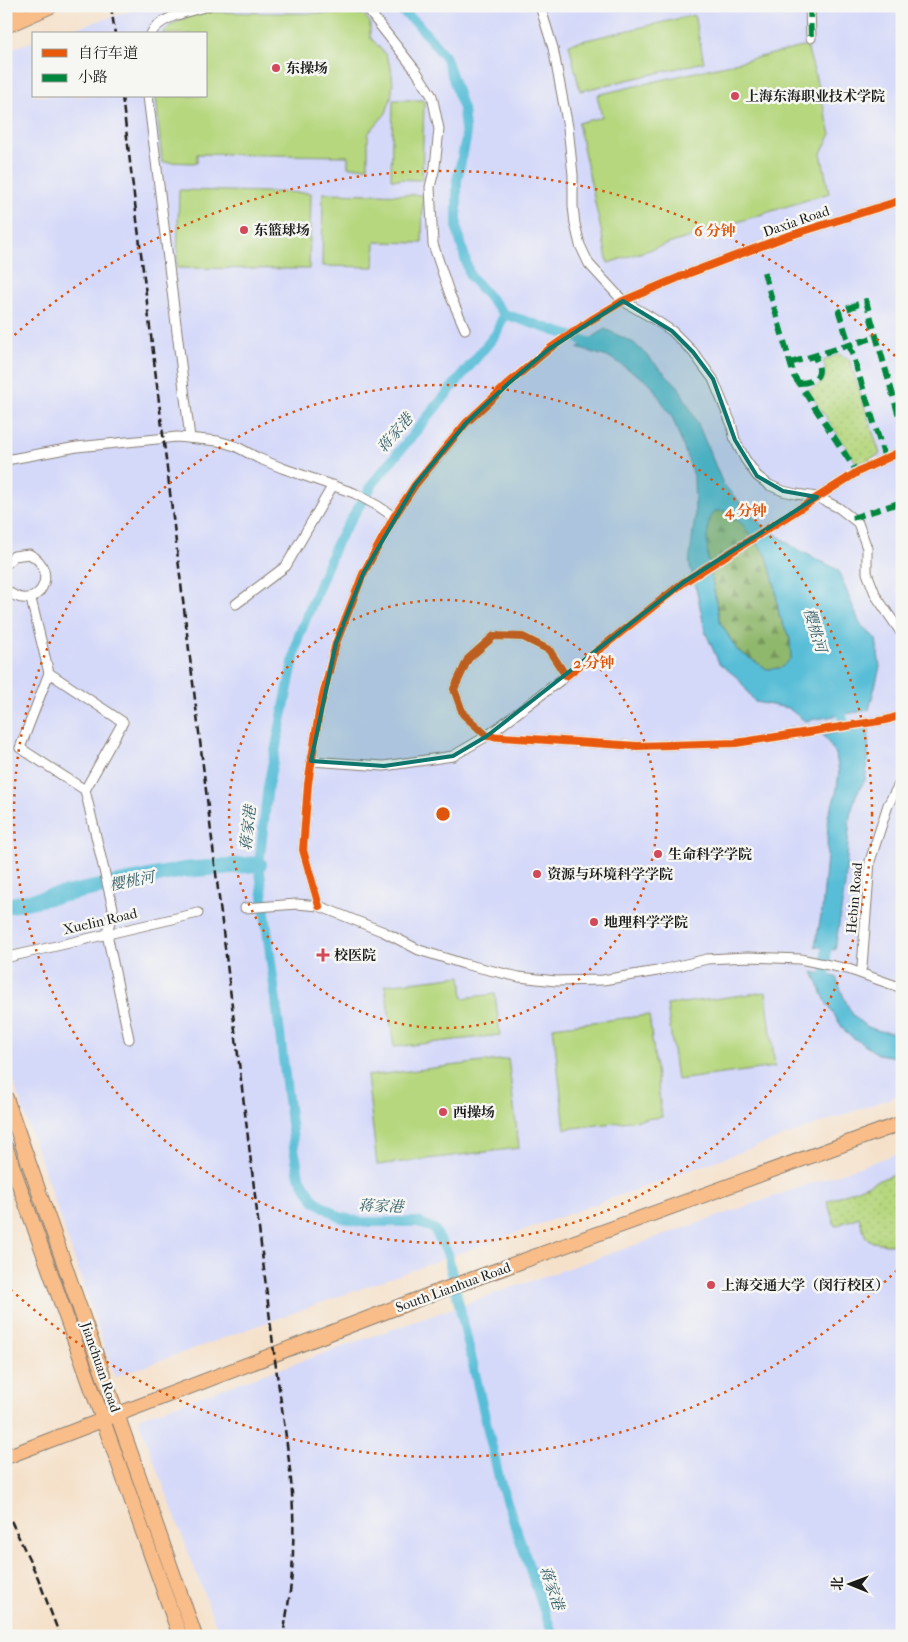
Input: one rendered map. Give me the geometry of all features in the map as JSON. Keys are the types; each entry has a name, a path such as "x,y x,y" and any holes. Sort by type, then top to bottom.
{"main road":[{"path":"6,10 20,6"},
{"path":"6,26 50,6"},
{"name":"Jianchuan Road","path":"6,1098 195,1636"},
{"name":"South Lianhua Road","path":"6,1457 429,1295 902,1123"},
{"name":"Jianchuan Road","path":"6,1148 180,1636"}],"street":[{"path":"151,32 153,27 178,14 208,6"},
{"path":"364,6 416,71 432,96 439,128 436,167 430,187 433,244 450,295 465,329"},
{"path":"540,6 553,48 567,118 573,175 575,224 580,245 589,264 623,301 672,331 693,352 713,380 731,423 734,440 757,476 768,485 783,491 817,497 840,508 858,523 867,548 867,573 876,596 902,634"},
{"path":"810,6 811,38"},
{"path":"148,98 190,438"},
{"name":"Daxia Road","path":"319,906 303,850 308,784 319,712 336,643 363,574 394,517 415,485 466,423 549,349 623,301 687,274 785,237 902,200"},
{"path":"6,460 77,447 177,437 218,441 235,446 274,464 343,488 378,506 394,517"},
{"path":"312,761 384,766 453,756 487,736 684,582 859,471 902,451"},
{"path":"236,604 286,566 333,485"},
{"path":"6,564 14,556 29,554 40,561 45,572 44,581 39,591 31,598 22,599 6,590"},
{"path":"31,598 49,673 20,748 85,790"},
{"path":"566,676 549,650 523,637 494,636 468,659 454,689 463,714 487,736 637,746 736,743 886,720 902,715"},
{"path":"49,673 123,722 85,790 113,908 107,934 129,1039"},
{"name":"Hebin Road","path":"862,967 870,861 888,805 902,779"},
{"path":"244,908 289,905 319,906 384,932 419,950 464,964 519,977 556,981 603,980 657,971 707,958 748,957 800,959 848,969 902,988"},
{"name":"Xuelin Road","path":"9,957 198,913"}],"highlighted area":[{"path":"623,301 672,331 693,352 713,379 735,440 757,476 783,491 817,497 684,582 487,736 453,756 384,766 311,761 336,643 363,574 415,485 466,423 510,382 549,349"}],"shaded area":[{"path":"133,6 902,6 902,1094 115,1377 6,1060 6,50 32,42 32,98 208,98 208,32 63,32 133,10"},
{"name":"上海交通大学（闵行校区）","path":"902,1152 902,1636 220,1636 138,1418"}],"green space":[{"path":"204,12 363,14 370,22 370,37 386,55 391,68 393,84 386,113 368,134 368,167 348,167 348,156 197,154 197,163 162,162 156,98 208,98 208,32 164,32 176,22"},
{"path":"694,15 704,62 580,91 569,44"},
{"path":"807,46 831,134 821,153 829,193 608,263 578,123 602,117 597,95"},
{"path":"393,100 424,100 422,180 391,179"},
{"name":"东篮球场","path":"179,190 311,193 309,269 177,268"},
{"path":"323,193 423,195 422,243 375,242 374,267 322,266"},
{"path":"838,354 849,359 880,454 863,463 856,462 808,390 821,383 825,375 823,361"},
{"path":"715,511 726,511 742,524 767,556 775,586 779,615 790,639 791,658 781,668 767,669 737,650 720,622 708,559 707,540 709,521"},
{"path":"461,976 463,998 495,994 500,1035 394,1047 385,985"},
{"path":"766,992 775,1067 677,1080 667,1005"},
{"path":"649,1015 662,1117 565,1129 553,1027"},
{"name":"西操场","path":"508,1059 519,1148 377,1165 367,1076"},
{"path":"902,1171 902,1267 894,1245 873,1242 866,1238 859,1217 835,1226 827,1201"}],"water":[{"path":"605,329 634,343 678,386 698,424 723,484 756,520 795,548 838,570 860,624 876,639 880,667 869,710 805,721 788,708 755,702 738,678 719,663 705,631 689,564 695,516 694,476 673,419 650,383 611,358 577,348","holes":["715,511 726,511 742,524 767,556 775,586 779,615 790,639 791,658 781,668 767,669 737,650 720,622 708,559 707,540 709,521"]},
{"path":"869,728 868,762 865,780 856,795 850,816 845,885 835,950 815,946 822,911 827,856 828,816 836,794 839,773 836,754 823,735"},
{"path":"813,972 836,977 850,1009 862,1023 881,1031 902,1032 902,1054 896,1057 878,1054 846,1033 827,1004"}],"waterway":[{"name":"蒋家港","path":"396,6 417,23 446,58 463,109 466,139 457,180 457,229 470,276 504,314 496,334 374,482 337,542 298,638 268,786 259,864 299,1176 314,1200 339,1217 361,1222 418,1222 434,1229 447,1252 500,1482 553,1636"},
{"name":"樱桃河","path":"504,314 598,345"},
{"name":"樱桃河","path":"838,702 847,734"},
{"name":"樱桃河","path":"6,906 183,870 259,864"},
{"name":"樱桃河","path":"827,937 825,982 827,986"}],"railway":[{"path":"111,6 115,32"},
{"path":"122,98 272,1336 290,1468 293,1560 283,1636"},
{"path":"6,1510 38,1578 60,1636"}],"marked path":[{"path":"810,6 811,38"},
{"path":"764,272 794,376 857,472"},
{"path":"885,458 839,312 866,301 902,427"},
{"path":"790,363 876,337"},
{"path":"799,383 805,383 815,379 817,376 819,367 814,356"},
{"path":"852,518 902,502"}],"cycle path":[{"path":"319,906 303,850 308,784 319,712 336,643 363,574 394,517 415,485 442,452 466,423 549,349 623,301 687,274 785,237 902,200"},
{"path":"902,451 859,471 684,582 566,676 549,650 523,637 494,636 468,659 454,689 463,714 487,736 637,746 736,743 886,720 902,715"}],"place":[{"name":"东操场","path":"276,68"},
{"name":"上海东海职业技术学院","path":"735,96"},
{"name":"东篮球场","path":"244,230"},
{"name":"生命科学学院","path":"658,854"},
{"name":"资源与环境科学学院","path":"537,874"},
{"name":"地理科学学院","path":"594,922"},
{"name":"校医院","path":"323,955"},
{"name":"西操场","path":"443,1112"},
{"name":"上海交通大学（闵行校区）","path":"711,1285"}]}
